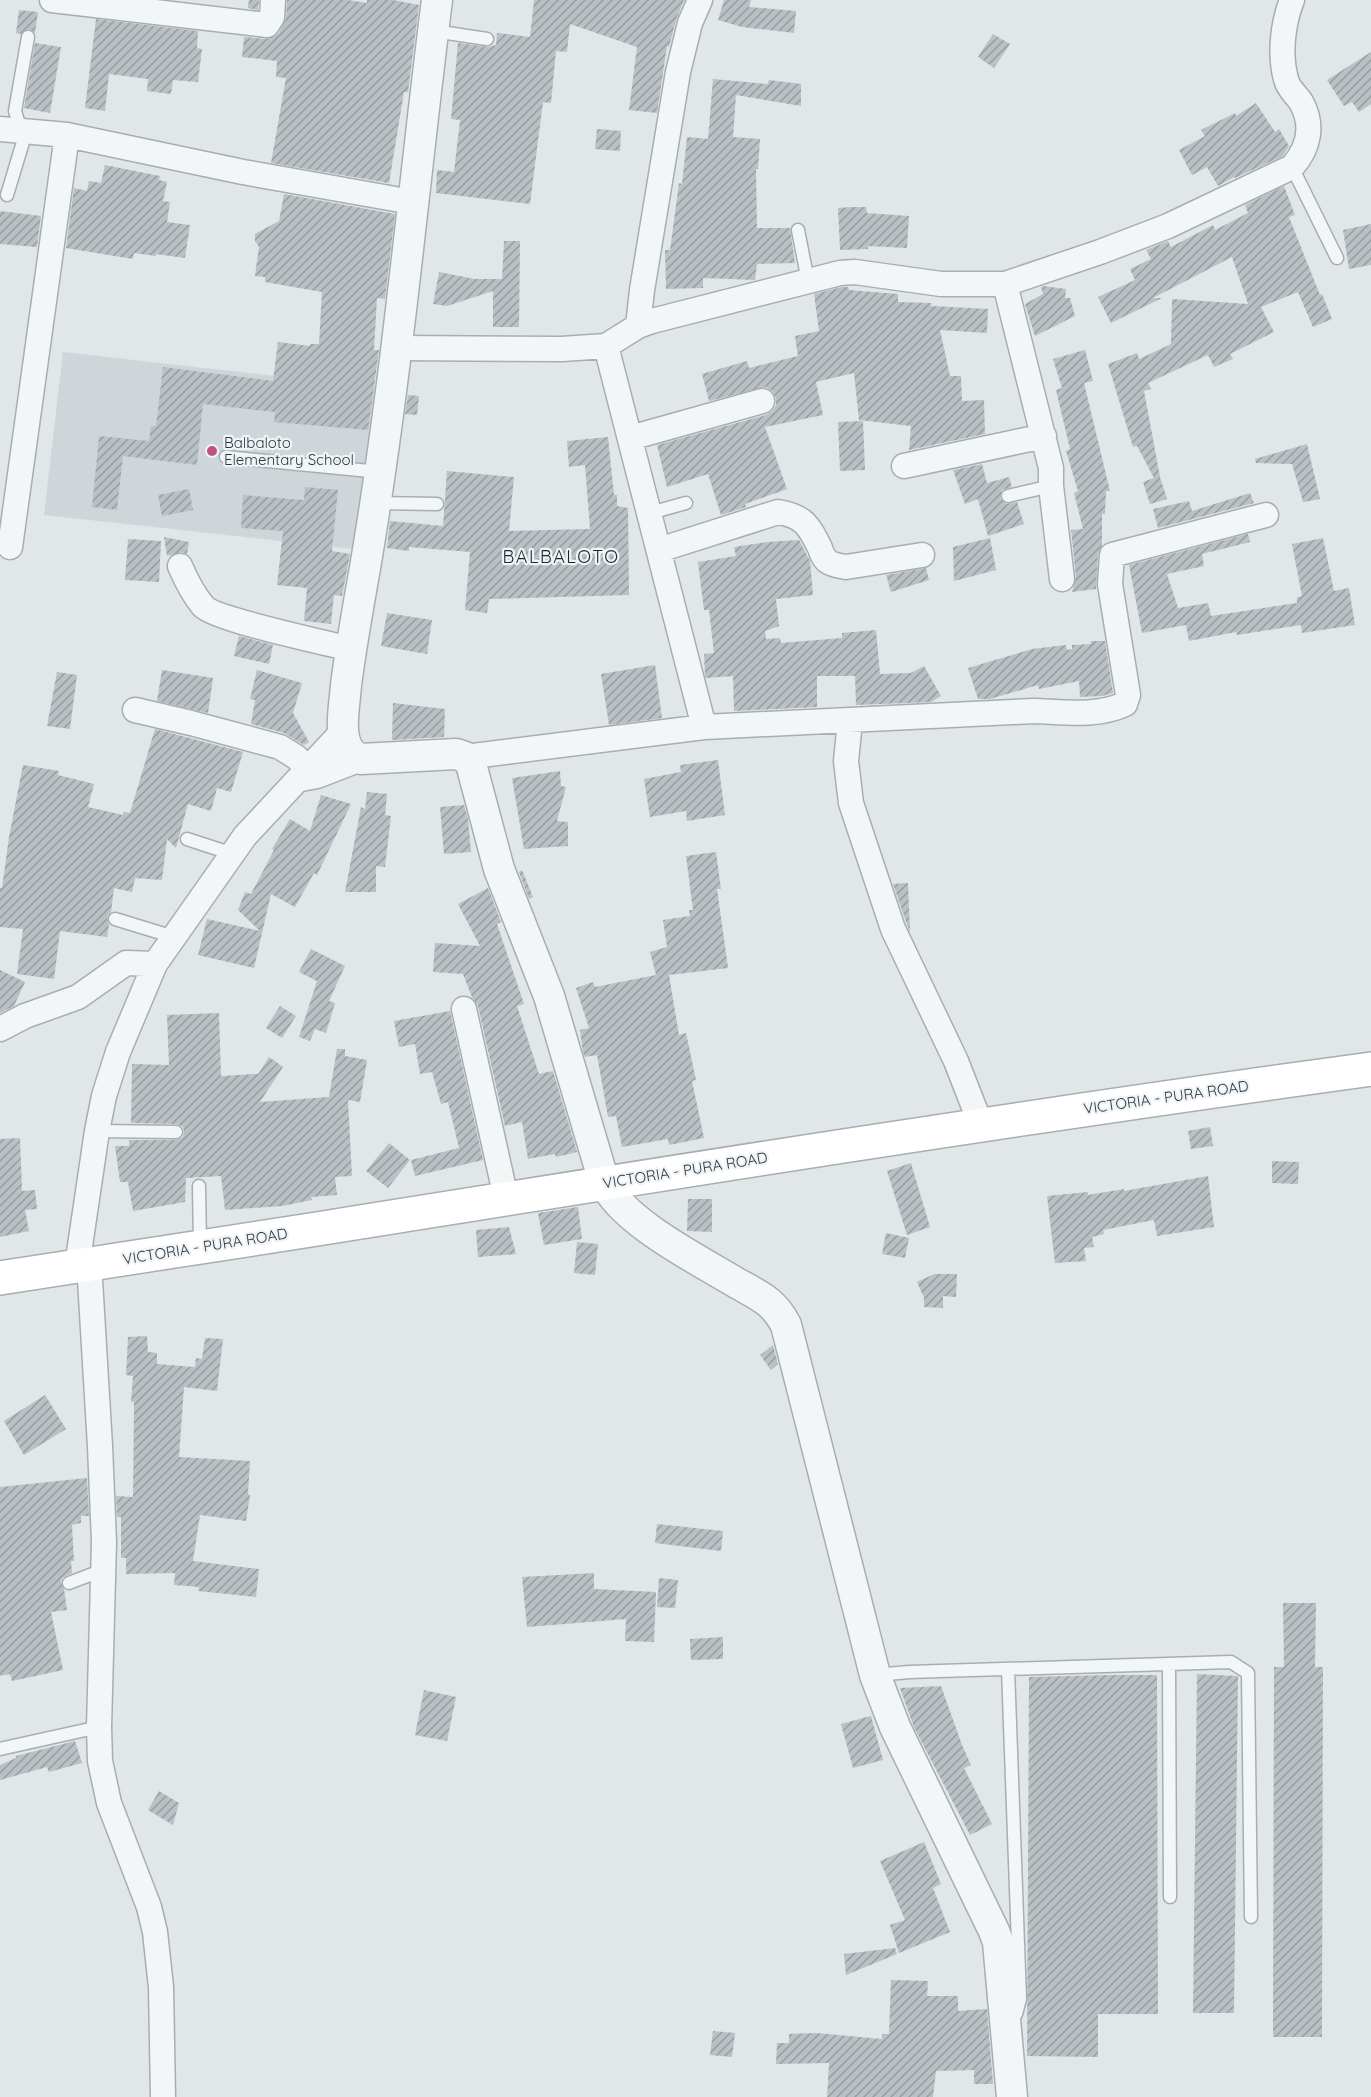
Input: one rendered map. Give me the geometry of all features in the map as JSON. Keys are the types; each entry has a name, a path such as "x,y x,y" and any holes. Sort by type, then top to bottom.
{"main road":[{"name":"VICTORIA - PURA ROAD","path":"0,1278 604,1182 1371,1069"}],"street":[{"path":"52,0 267,25 272,17 273,0"},
{"path":"638,326 678,72 690,23 700,0"},
{"path":"396,348 562,349 606,346 638,326 840,273 855,272 941,284 1005,284 1168,226 1292,167 1300,158 1307,144 1308,116 1289,87 1284,68 1286,15 1292,0"},
{"path":"360,759 354,757 350,752 343,731 351,649 376,503 396,348 433,31 432,1"},
{"path":"16,131 67,135 243,172 412,201"},
{"path":"10,547 67,135"},
{"path":"1005,284 1051,468 1062,579"},
{"path":"606,346 704,727"},
{"path":"630,438 762,401"},
{"path":"904,466 1044,436"},
{"path":"659,550 778,512 793,515 803,521 827,561 837,565 846,567 922,555"},
{"path":"309,774 360,759 456,754 465,757 704,727 1034,711 1076,713 1114,709 1125,704 1128,695 1110,584 1112,555 1266,515"},
{"path":"180,566 189,586 204,608 260,627 351,649"},
{"path":"135,710 280,747 309,774"},
{"path":"850,721 846,761 851,803 893,929 956,1061 981,1125"},
{"path":"163,2097 161,1987 155,1932 149,1907 109,1803 100,1761 104,1542 100,1446 83,1265 97,1131 104,1096 118,1052 155,964 245,836 309,774 343,731"},
{"path":"465,757 471,764 500,870 549,996 604,1182 609,1192 635,1218 681,1250 774,1305 786,1325 875,1675 895,1727 994,1931 1000,1960 1012,2097"},
{"path":"0,1029 25,1016 78,997 126,963 155,964"},
{"path":"464,1009 506,1198"}],"lane":[{"path":"433,31 487,39"},
{"path":"7,195 16,131 15,111 28,37"},
{"path":"1292,167 1337,258"},
{"path":"798,230 808,281"},
{"path":"226,457 380,472"},
{"path":"1008,496 1051,486"},
{"path":"376,503 437,504"},
{"path":"650,513 686,503"},
{"path":"187,839 233,854"},
{"path":"115,919 174,937"},
{"path":"97,1131 176,1132"},
{"path":"200,1186 200,1247"},
{"path":"69,1583 103,1570"},
{"path":"875,1675 1231,1662 1248,1674 1251,1917"},
{"path":"1169,1664 1170,1897"},
{"path":"1005,2019 1016,2014 1020,1999 1008,1669"},
{"path":"0,1749 99,1727"}],"shaded area":[{"name":"Balbaloto Elementary School","path":"63,352 381,388 362,550 44,515"}],"building":[{"path":"249,0 259,0 258,10 248,8"},
{"path":"287,0 348,0 367,3 367,0 393,0 419,5 408,92 404,92 389,183 271,163 286,78 276,77 277,61 242,57 244,37 266,39 279,33 286,18"},
{"path":"534,0 684,0 669,47 667,46 657,113 629,110 637,47 570,24 567,52 556,51 551,103 543,102 530,204 436,193 437,170 454,172 460,120 451,119 458,43 489,47 496,45 497,33 530,37"},
{"path":"724,0 751,0 749,7 796,11 794,33 742,27 718,20"},
{"path":"19,10 38,12 35,33 29,29 21,34 16,33"},
{"path":"96,19 198,31 197,48 202,49 198,82 173,80 171,94 147,91 148,79 109,74 105,111 85,108"},
{"path":"993,34 1010,44 994,68 978,57"},
{"path":"35,43 61,47 50,113 24,108"},
{"path":"1371,52 1371,104 1359,112 1352,102 1344,106 1327,80"},
{"path":"713,79 768,84 769,80 801,84 801,106 736,95 733,137 760,139 758,169 756,169 757,228 790,228 795,263 757,264 755,280 703,278 703,288 666,289 665,250 670,250 679,183 682,184 687,137 708,139"},
{"path":"1256,103 1275,132 1279,129 1289,146 1283,156 1218,186 1207,167 1192,175 1179,150 1205,136 1201,130 1235,113 1236,116"},
{"path":"597,129 621,131 620,151 595,149"},
{"path":"105,165 160,176 159,180 167,182 163,201 170,202 167,222 190,225 185,258 134,253 133,259 66,248 74,188 87,191 89,181 101,183"},
{"path":"1284,186 1295,215 1289,217 1332,319 1313,327 1298,292 1261,307 1274,332 1230,354 1233,359 1214,367 1208,355 1148,383 1151,389 1144,391 1160,477 1167,499 1150,504 1143,482 1154,478 1137,446 1133,447 1108,364 1137,353 1139,359 1171,344 1172,299 1248,304 1232,257 1153,298 1162,298 1111,323 1098,297 1135,280 1130,269 1151,259 1146,250 1168,241 1171,247 1213,225 1215,230 1248,213 1245,205"},
{"path":"284,194 395,214 385,299 377,298 374,350 379,350 368,430 274,422 275,412 203,404 197,465 123,456 117,510 92,507 99,436 149,441 151,426 156,426 163,367 273,381 278,342 310,346 310,344 319,344 322,292 265,282 265,277 255,276 259,247 255,241 255,234 279,221"},
{"path":"866,207 867,213 909,216 907,248 868,246 868,249 840,250 838,208"},
{"path":"0,211 41,216 37,247 0,244"},
{"path":"1371,224 1371,265 1349,269 1343,230"},
{"path":"504,241 520,241 519,327 493,327 493,291 447,306 433,304 439,272 475,279 502,279"},
{"path":"848,287 849,290 898,294 898,302 988,309 987,333 940,330 950,376 961,376 962,401 984,400 985,434 909,450 911,426 859,420 854,373 816,382 823,415 765,427 787,489 721,515 708,474 667,487 657,445 766,415 776,405 776,398 772,391 765,387 709,401 702,374 747,361 749,368 798,356 795,336 819,331 814,294"},
{"path":"1041,287 1066,289 1065,298 1070,298 1075,316 1035,336 1025,304 1043,294"},
{"path":"1085,350 1093,381 1084,383 1110,491 1106,491 1105,514 1102,514 1102,545 1098,554 1096,589 1072,592 1076,577 1071,530 1083,529 1074,493 1078,491 1066,451 1070,449 1056,390 1062,388 1053,359"},
{"path":"408,395 419,396 417,415 405,414"},
{"path":"863,421 865,470 840,471 838,422"},
{"path":"608,437 617,506 628,508 629,595 489,599 487,613 465,610 470,552 409,547 409,551 387,548 390,521 443,526 447,471 514,477 509,531 590,529 585,465 569,467 567,441"},
{"path":"1307,444 1320,499 1303,502 1292,464 1256,463 1255,459"},
{"path":"982,464 987,483 1009,477 1012,487 1002,490 1000,498 1006,504 1017,502 1024,524 988,536 978,499 965,504 953,470"},
{"path":"305,487 338,490 332,551 350,554 342,596 334,595 331,624 304,621 307,588 277,585 283,531 241,528 243,495 304,500"},
{"path":"189,489 193,510 162,516 158,495"},
{"path":"1250,493 1254,503 1158,528 1153,509 1189,501 1192,511"},
{"path":"1248,534 1250,542 1202,554 1204,566 1167,574 1178,608 1208,603 1211,616 1297,603 1297,597 1302,596 1292,544 1323,538 1334,591 1349,588 1355,625 1302,633 1301,625 1237,635 1236,632 1189,641 1186,625 1142,633 1129,565"},
{"path":"164,537 189,542 187,554 181,552 167,556"},
{"path":"990,538 996,570 954,581 953,547"},
{"path":"128,539 161,541 159,582 125,580"},
{"path":"799,540 810,561 813,595 776,599 779,626 765,631 766,639 780,638 781,643 842,638 842,633 876,630 880,674 911,673 924,666 941,696 931,702 856,705 855,676 817,676 817,707 734,711 733,676 706,678 705,676 704,654 714,653 709,610 704,610 698,562 736,556 734,547"},
{"path":"926,568 929,580 891,592 886,575"},
{"path":"387,613 432,620 427,654 381,646"},
{"path":"239,636 273,645 269,664 234,656"},
{"path":"1091,641 1105,641 1113,693 1080,697 1079,681 1039,689 1038,685 990,699 978,699 968,668 1032,649 1066,645 1067,650 1072,649 1072,645 1091,644"},
{"path":"655,665 662,718 609,725 601,674"},
{"path":"162,670 213,678 208,713 157,701"},
{"path":"257,670 302,683 293,713 309,742 304,745 284,733 251,724 255,700 250,699"},
{"path":"57,672 77,675 70,729 47,726"},
{"path":"393,703 445,709 444,737 392,740"},
{"path":"155,729 243,752 231,792 217,788 211,811 188,804 176,848 167,839 162,880 135,878 132,892 114,888 111,912 107,917 109,925 107,937 60,931 54,979 17,974 23,929 0,927 0,888 2,888 23,765 59,771 58,775 94,784 88,807 123,815 124,812 130,813"},
{"path":"718,760 725,815 687,821 686,811 650,817 644,779 681,772 680,765"},
{"path":"560,771 561,786 566,787 557,821 568,822 568,846 524,849 512,778"},
{"path":"367,792 387,794 385,815 391,816 385,867 376,866 376,892 345,892 361,807 365,809"},
{"path":"321,795 351,804 317,875 314,873 295,907 271,894 254,968 198,955 207,919 260,931 238,910 245,892 251,894 274,850 272,849 290,819 310,831"},
{"path":"464,805 468,819 471,852 444,854 440,807"},
{"path":"716,852 721,889 717,889 728,968 669,975 679,1035 686,1033 696,1080 692,1081 704,1138 669,1145 668,1139 622,1147 616,1116 608,1117 597,1055 585,1057 583,1052 580,1030 589,1028 576,988 593,982 595,987 656,975 650,952 667,947 663,920 690,916 689,910 693,910 686,856"},
{"path":"522,870 533,897 529,899 519,872"},
{"path":"908,883 910,933 893,884"},
{"path":"488,888 501,922 497,924 524,1004 517,1006 539,1074 553,1071 577,1152 556,1157 555,1154 528,1159 522,1122 505,1126 478,1006 463,974 433,972 435,943 480,946 458,904"},
{"path":"311,949 345,966 329,1001 335,1003 326,1033 315,1029 310,1041 299,1037 317,981 299,972"},
{"path":"0,970 25,982 14,1006 0,1013"},
{"path":"280,1006 296,1016 282,1038 266,1028"},
{"path":"450,1011 483,1160 415,1176 411,1160 459,1148 448,1102 441,1104 432,1072 420,1074 415,1044 399,1047 394,1021"},
{"path":"219,1013 221,1076 258,1074 269,1057 283,1067 260,1102 329,1097 337,1049 345,1049 345,1056 367,1060 360,1102 348,1100 352,1176 335,1177 337,1195 311,1197 312,1200 282,1206 225,1210 221,1176 186,1178 185,1202 133,1211 128,1182 120,1182 115,1146 129,1146 129,1140 176,1140 183,1137 184,1132 183,1127 177,1124 131,1123 132,1064 169,1065 167,1015"},
{"path":"1210,1127 1213,1146 1191,1149 1188,1131"},
{"path":"20,1138 22,1191 35,1190 37,1209 25,1210 29,1231 0,1237 0,1139"},
{"path":"389,1143 410,1160 388,1188 366,1171"},
{"path":"1272,1161 1299,1162 1298,1184 1272,1183"},
{"path":"911,1163 930,1227 907,1235 887,1171"},
{"path":"1208,1176 1214,1227 1157,1236 1154,1220 1103,1230 1104,1234 1092,1237 1094,1247 1084,1248 1086,1261 1055,1263 1047,1196 1088,1192 1088,1195 1124,1189 1124,1191"},
{"path":"688,1199 712,1199 712,1232 687,1231"},
{"path":"578,1207 582,1239 544,1245 538,1213"},
{"path":"509,1227 516,1254 478,1257 476,1230"},
{"path":"886,1233 909,1238 905,1258 882,1254"},
{"path":"577,1242 598,1244 595,1275 574,1273"},
{"path":"934,1274 957,1274 956,1297 943,1296 943,1308 924,1307 924,1298 917,1282"},
{"path":"147,1336 148,1352 157,1353 157,1364 195,1367 196,1358 202,1359 205,1338 223,1339 217,1391 184,1387 179,1457 250,1461 248,1494 250,1495 246,1521 200,1515 193,1561 259,1569 256,1597 198,1591 199,1587 174,1585 175,1573 126,1574 126,1558 121,1558 121,1517 117,1517 116,1496 133,1497 134,1402 131,1402 133,1376 126,1375 128,1337"},
{"path":"773,1345 778,1364 771,1370 760,1355"},
{"path":"45,1395 66,1429 24,1455 4,1421"},
{"path":"87,1478 89,1516 81,1516 81,1523 72,1525 74,1561 71,1561 72,1573 62,1578 61,1582 67,1610 51,1612 63,1670 12,1681 10,1674 0,1676 0,1487"},
{"path":"657,1524 723,1531 721,1551 655,1543"},
{"path":"594,1573 594,1589 656,1592 654,1642 625,1641 626,1619 527,1627 522,1577"},
{"path":"659,1578 678,1580 675,1608 657,1607"},
{"path":"1283,1603 1316,1603 1315,1667 1323,1667 1322,2037 1273,2037 1274,1667 1284,1667"},
{"path":"723,1637 723,1659 691,1660 690,1639"},
{"path":"1197,1674 1238,1676 1234,2013 1193,2013"},
{"path":"1157,1675 1158,2014 1098,2014 1098,2057 1027,2056 1029,1677"},
{"path":"941,1686 971,1765 964,1768 992,1824 970,1835 914,1727 900,1688"},
{"path":"424,1690 456,1697 447,1741 415,1735"},
{"path":"871,1716 883,1760 853,1768 841,1724"},
{"path":"75,1741 82,1763 49,1772 47,1767 0,1780 0,1765 16,1756"},
{"path":"159,1791 179,1803 173,1825 148,1810"},
{"path":"924,1842 941,1884 933,1888 950,1932 899,1953 890,1925 905,1920 880,1861"},
{"path":"895,1948 897,1954 846,1975 844,1954"},
{"path":"891,1980 928,1981 927,1996 958,1996 958,2011 987,2009 993,2084 974,2084 974,2070 936,2071 933,2097 827,2097 829,2063 776,2064 777,2043 789,2043 789,2034 816,2033 882,2039 882,2034 889,2034"},
{"path":"713,2031 735,2033 732,2057 710,2055"}],"place":[{"name":"Balbaloto Elementary School","path":"212,451"}],"district":[{"name":"BALBALOTO","path":"561,556"}]}
